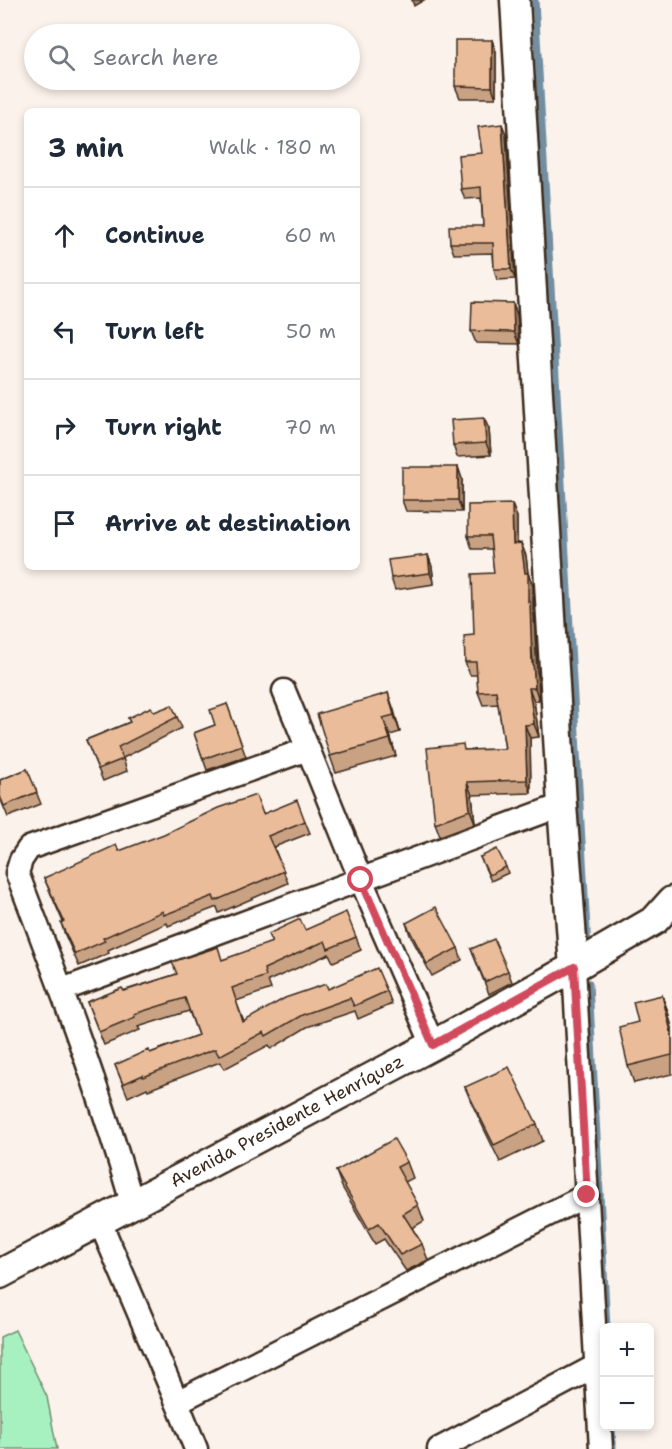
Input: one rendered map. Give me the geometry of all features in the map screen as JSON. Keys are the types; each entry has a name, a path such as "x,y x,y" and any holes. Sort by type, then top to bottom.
{"street":[{"path":"515,0 601,1449"},
{"path":"284,691 361,880 433,1045"},
{"path":"132,1203 115,1143 74,1020 17,873 21,860 29,848 308,749"},
{"path":"62,990 562,805"},
{"name":"Avenida Presidente Henríquez","path":"0,1274 433,1045 574,967 655,920 672,901"},
{"path":"177,1402 587,1195"},
{"path":"100,1222 196,1449"},
{"path":"439,1449 596,1366"}],"green space":[{"path":"15,1330 47,1397 57,1449 0,1449 0,1337"}],"building":[{"path":"455,40 492,40 492,87 455,86"},
{"path":"502,124 511,269 494,269 493,243 450,243 449,226 483,226 481,187 461,189 458,155 482,153 478,127"},
{"path":"472,302 513,303 514,332 471,331"},
{"path":"484,418 486,443 453,445 451,420"},
{"path":"402,467 458,467 458,500 402,500"},
{"path":"512,504 513,544 521,543 525,573 528,573 535,688 529,688 534,724 525,725 527,780 467,782 470,810 435,823 427,748 463,744 464,750 505,749 496,691 478,692 476,662 465,662 464,636 474,635 472,574 494,573 490,536 468,536 468,505"},
{"path":"428,555 430,573 391,578 388,560"},
{"path":"388,693 394,715 383,718 390,739 330,756 317,714"},
{"path":"227,704 242,745 203,759 194,733 215,725 210,710"},
{"path":"172,705 177,717 118,747 123,759 98,769 86,740 130,722 128,718 151,707 154,712"},
{"path":"27,769 37,792 4,806 0,796 0,780"},
{"path":"256,795 263,814 297,800 305,821 268,836 284,871 215,901 213,896 164,915 163,911 103,938 105,941 75,954 61,923 64,921 44,878 116,845 119,851 164,834 218,808"},
{"path":"497,849 506,867 489,875 480,857"},
{"path":"436,907 458,948 427,964 406,923"},
{"path":"346,912 356,937 328,949 325,941 264,969 266,976 232,988 243,1022 285,998 326,984 328,989 377,968 387,991 354,1006 350,998 302,1015 266,1036 264,1032 219,1056 215,1049 123,1084 115,1065 148,1050 150,1053 198,1035 185,998 134,1014 135,1017 99,1032 87,1002 122,988 124,991 177,974 172,962 218,947 222,960 272,942 268,934 300,919 305,930"},
{"path":"494,939 508,971 485,982 471,949"},
{"path":"662,995 672,1036 672,1055 628,1066 619,1027 638,1022 633,1002"},
{"path":"509,1067 537,1124 494,1145 465,1087"},
{"path":"394,1139 407,1162 397,1167 418,1205 403,1214 422,1244 400,1255 379,1223 369,1229 336,1171"}],"waterway":[{"path":"535,0 588,949"},
{"path":"589,983 607,1323"},
{"path":"612,1431 613,1449"}],"route":[{"path":"361,880 433,1045 574,967 587,1195"}]}
